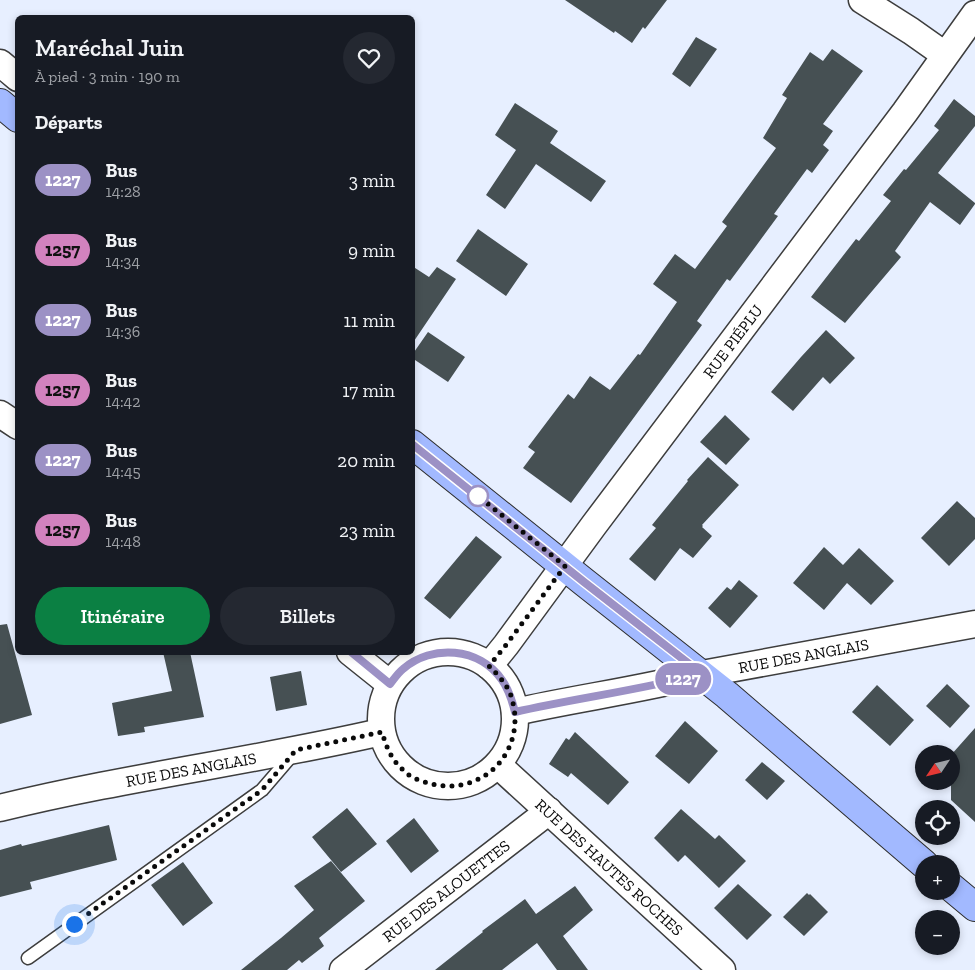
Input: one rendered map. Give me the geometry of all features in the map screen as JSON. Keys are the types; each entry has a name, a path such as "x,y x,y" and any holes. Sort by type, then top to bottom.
{"street":[{"path":"862,0 945,55"},
{"name":"RUE PIÉPLU","path":"489,666 905,112 975,14"},
{"path":"0,63 15,76"},
{"path":"0,103 15,116"},
{"path":"0,414 15,424"},
{"path":"415,446 702,674 915,856"},
{"name":"RUE DES ANGLAIS","path":"515,712 702,674 975,624"},
{"path":"454,652 472,656 489,666 501,679 510,694 515,712 515,731 509,749 498,765 482,778 462,786 440,787 420,781 402,769 389,752 382,732 380,716 383,699 390,684 402,670 418,659 435,653 454,652"},
{"path":"354,655 390,684"},
{"name":"RUE DES ANGLAIS","path":"0,808 54,794 296,750 382,732"},
{"name":"RUE DES HAUTES ROCHES","path":"498,765 722,970"},
{"name":"RUE DES ALOUETTES","path":"343,970 548,811"},
{"path":"960,894 975,907"}],"lane":[{"path":"28,958 262,790 296,750"}],"building":[{"path":"565,0 667,0 645,29 643,27 632,43"},
{"path":"696,37 717,49 690,87 672,74"},
{"path":"832,49 863,71 823,124 833,131 823,145 829,150 812,173 807,169 774,214 778,216 730,281 727,279 697,321 702,325 571,503 523,468 535,452 528,447 568,394 574,399 590,376 610,390 638,354 640,355 677,302 653,284 675,254 695,269 727,226 722,222 776,148 763,138 787,98 782,95 810,52 823,61"},
{"path":"954,99 975,116 975,126 938,173 975,204 960,225 930,202 895,251 901,257 845,323 811,297 856,239 859,241 891,201 883,195 939,130 934,126"},
{"path":"515,103 558,131 550,143 606,181 591,202 536,164 505,209 486,195 516,150 495,135"},
{"path":"478,229 528,264 506,296 456,261"},
{"path":"437,267 456,279 415,340 415,268 429,277"},
{"path":"826,330 855,358 830,384 823,377 793,411 771,392"},
{"path":"428,332 465,357 448,382 415,360 415,351"},
{"path":"725,415 750,439 726,465 700,442"},
{"path":"708,457 739,485 702,525 712,536 693,558 680,548 655,581 629,559 656,528 652,525 687,480"},
{"path":"957,501 975,518 975,539 949,566 921,538"},
{"path":"476,536 502,557 450,619 424,598"},
{"path":"824,547 843,565 859,548 894,581 871,605 847,583 824,610 793,583"},
{"path":"739,580 758,596 730,628 708,608 727,587 731,590"},
{"path":"7,624 32,715 0,724 0,625"},
{"path":"164,655 191,655 204,717 144,727 145,732 118,736 112,703 172,691"},
{"path":"301,671 307,705 276,711 270,677"},
{"path":"947,684 970,706 950,728 926,706"},
{"path":"877,685 914,720 890,746 852,712"},
{"path":"685,721 718,751 689,784 655,756"},
{"path":"975,728 975,822 960,808 960,800 951,800 951,790 960,790 960,745"},
{"path":"575,732 629,782 608,805 571,773 568,777 549,764 566,738 569,740"},
{"path":"762,762 785,781 767,800 745,780"},
{"path":"347,808 377,844 341,872 312,837"},
{"path":"681,809 715,839 719,835 746,861 719,888 685,855 678,862 654,838"},
{"path":"414,818 439,851 411,873 386,841"},
{"path":"109,825 117,860 30,882 32,889 0,897 0,850"},
{"path":"331,861 365,901 319,938 324,946 302,963 299,960 287,970 241,970 314,910 294,886"},
{"path":"183,862 213,903 183,926 151,885"},
{"path":"738,884 772,915 747,940 714,908"},
{"path":"575,886 593,910 563,936 588,970 557,970 537,943 502,970 435,970 482,931 525,899 536,914"},
{"path":"807,893 828,912 804,936 783,917"}],"bus line":[{"name":"1227","path":"354,655 390,684 402,670 418,659 435,653 454,652 472,656 489,666 501,679 510,694 515,712 702,674 415,446"}],"route":[{"path":"74,924 262,790 296,750 382,732 389,752 402,769 420,781 440,787 462,786 482,778 498,765 509,749 515,731 515,712 510,694 501,679 489,666 565,566 478,496"}]}
